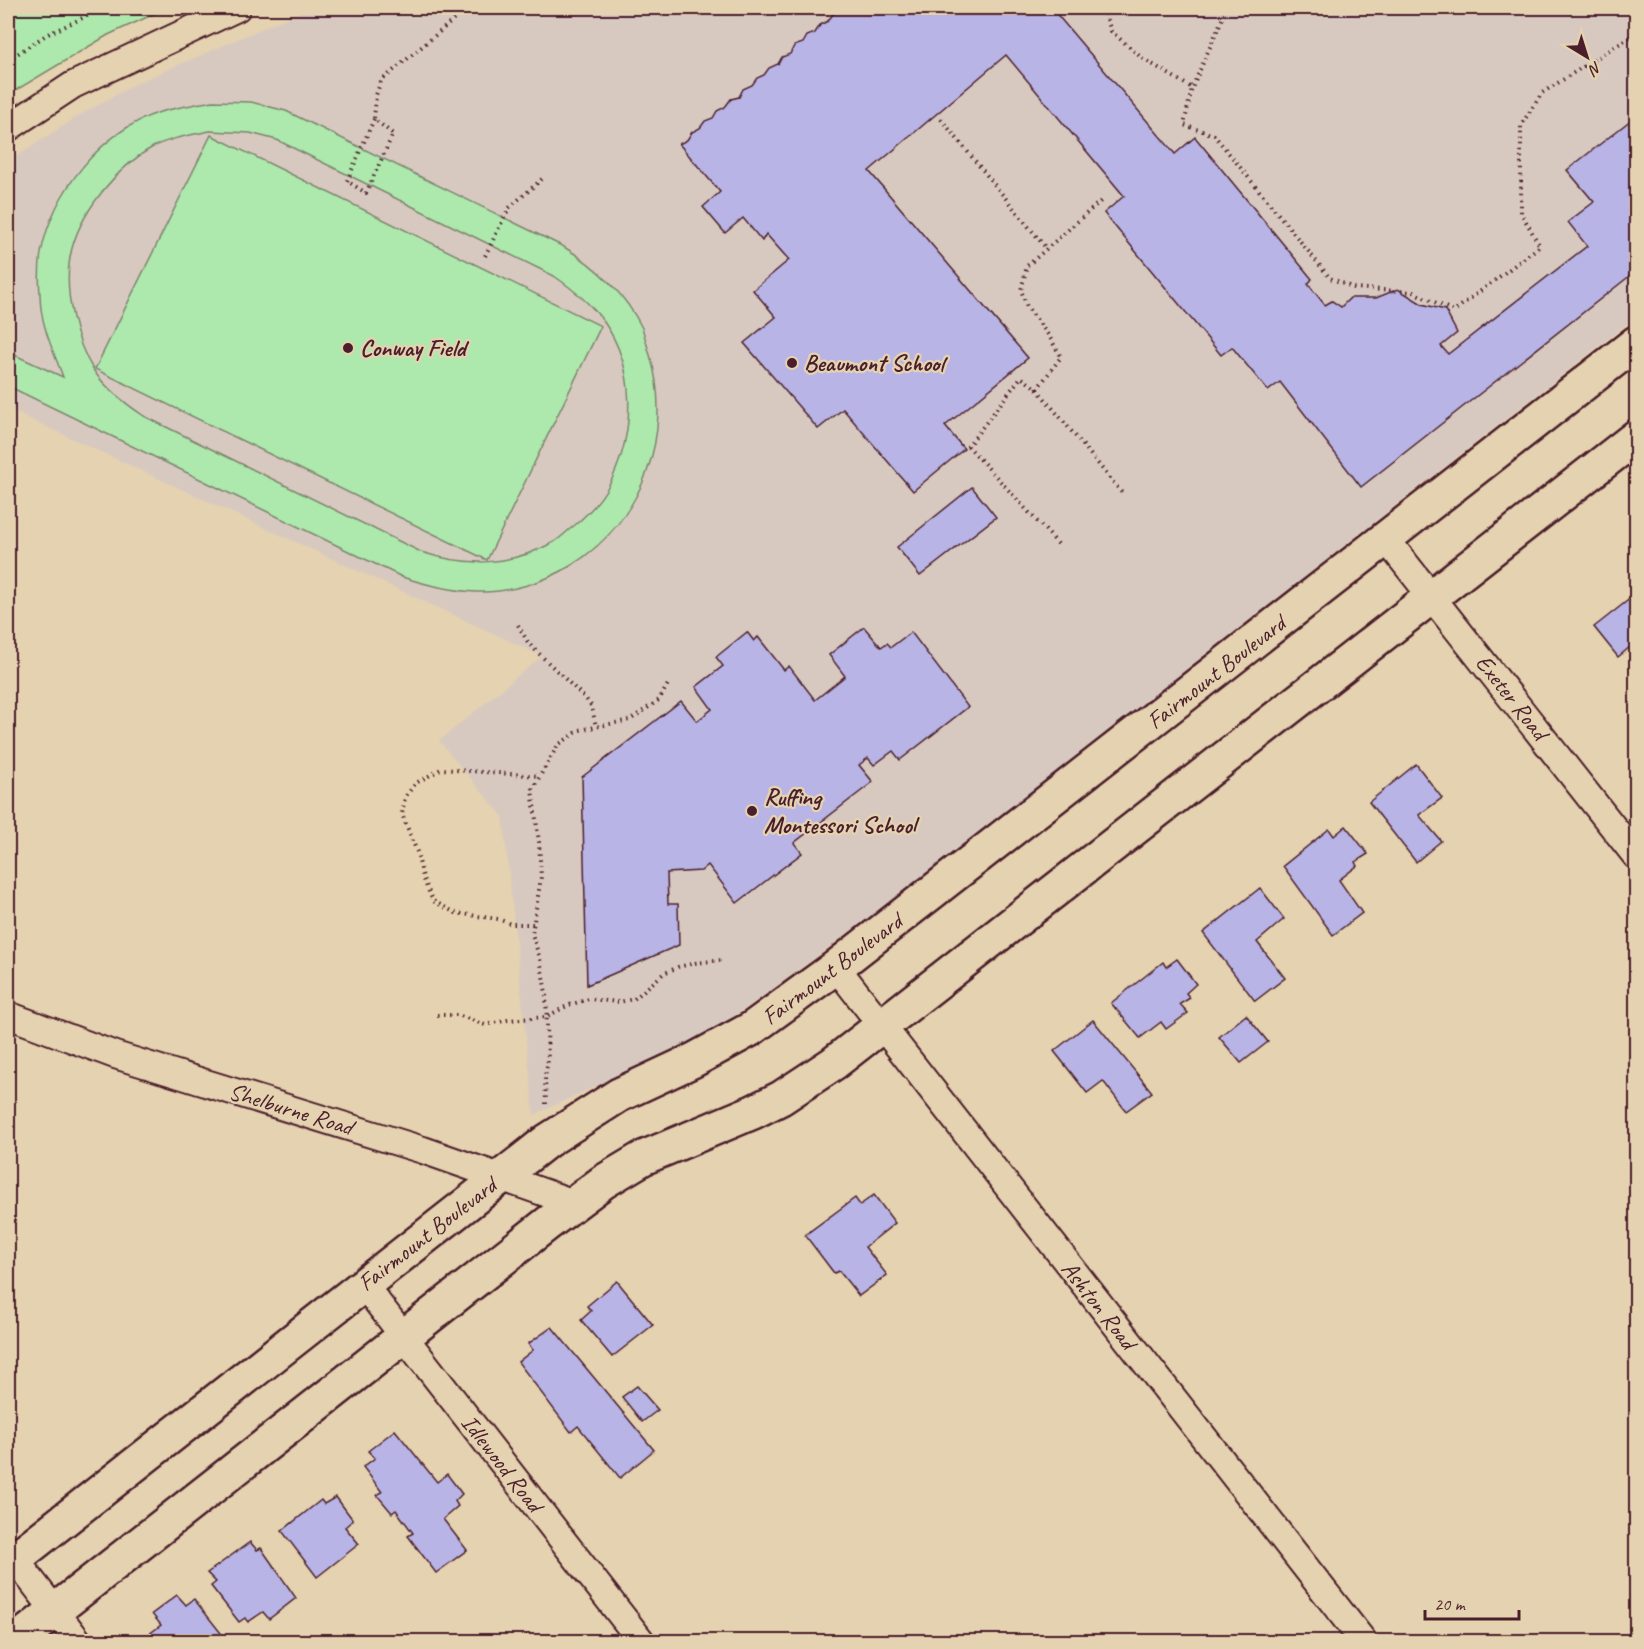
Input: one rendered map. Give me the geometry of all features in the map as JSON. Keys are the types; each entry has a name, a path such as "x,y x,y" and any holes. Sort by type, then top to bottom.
{"main road":[{"name":"Fairmount Boulevard","path":"11,1561 547,1141 619,1095 694,1060 751,1029 836,967 1636,343"},
{"path":"15,1641 610,1177 643,1158 725,1125 781,1098 834,1063 1636,437"}],"street":[{"path":"8,128 73,85 237,8"},
{"name":"Exeter Road","path":"1386,539 1636,856"},
{"name":"Ashton Road","path":"836,967 1364,1641"},
{"name":"Shelburne Road","path":"8,1015 115,1055 423,1150 574,1203"},
{"name":"Idlewood Road","path":"363,1284 642,1641"},
{"path":"11,1561 79,1641"}],"path":[{"path":"8,60 46,35 103,8"},
{"path":"1103,8 1111,31 1142,58 1192,88"},
{"path":"1226,8 1192,88 1184,125 1214,135 1330,278 1354,288 1413,292 1454,311 1540,246 1521,213 1521,125 1542,93 1636,33"},
{"path":"374,119 393,134 366,193 347,181 374,119 376,95 381,81 463,12"},
{"path":"941,119 1046,249"},
{"path":"485,256 509,208 542,179"},
{"path":"1037,389 1061,357 1049,336 1027,308 1021,290 1027,266 1103,199"},
{"path":"1058,544 968,446 1021,377 1037,389 1122,493"},
{"path":"518,625 529,644 586,699 592,707 596,727"},
{"path":"547,1141 546,993 540,958 532,934 541,877 532,790 558,745 580,730 630,720 659,700 668,684"},
{"path":"533,924 511,924 498,919 456,913 433,901 402,814 405,797 416,783 441,769 540,776"},
{"path":"437,1015 458,1015 485,1025 508,1020 546,1017 569,1005 589,999 619,1002 634,999 663,974 678,967 722,960"}],"shaded area":[{"name":"Beaumont School","path":"309,8 1636,8 1636,317 890,902 764,996 721,1025 683,1045 534,1115 503,817 439,741 542,656 8,409 8,162 75,118 137,83"}],"green space":[{"path":"8,8 167,8 108,35 8,95"},
{"path":"213,101 251,102 286,111 564,247 599,272 619,293 643,331 656,385 658,415 655,444 647,473 634,500 618,524 597,546 562,571 539,581 502,591 477,592 421,583 402,577 8,386 8,352 63,377 42,316 39,274 47,230 68,187 99,149 138,121 160,112","holes":["210,131 250,133 277,140 554,276 581,297 604,322 622,359 627,379 629,399 625,440 620,460 605,492 586,515 554,542 521,556 489,562 455,560 421,552 144,416 130,407 99,378 87,359 76,331 69,285 70,257 74,241 90,209 126,167 153,147 181,137"]},
{"name":"Conway Field","path":"211,135 601,326 487,560 95,369"}],"building":[{"path":"843,8 1044,8 1050,14 1054,11 1175,154 1195,137 1312,279 1308,284 1325,305 1332,301 1341,307 1350,298 1376,298 1398,289 1422,304 1445,310 1457,333 1441,346 1448,354 1587,246 1568,222 1594,202 1567,170 1636,116 1636,271 1361,487 1280,382 1268,391 1232,347 1221,355 1104,213 1124,196 1006,55 869,171 1028,358 945,426 964,449 913,491 843,409 818,429 744,343 776,317 753,290 789,260 766,234 762,241 743,218 725,233 703,207 720,192 679,144 687,140 692,132 700,128 705,121 713,118 717,111 725,107 731,99 739,97 743,89 752,85 769,68 778,64 782,57 790,54 794,46 803,43 807,36 815,33 820,25"},
{"path":"972,487 996,517 920,576 897,547"},
{"path":"1636,594 1636,642 1618,657 1594,627"},
{"path":"864,627 881,647 887,643 891,647 911,632 968,707 900,760 893,751 874,765 868,758 859,765 873,782 794,843 802,853 737,903 708,865 701,871 667,873 668,904 678,904 679,945 587,985 582,777 681,701 697,721 712,709 696,687 723,666 716,657 747,632 754,641 758,637 784,670 789,666 815,700 845,676 829,655"},
{"path":"1416,764 1442,798 1419,815 1441,841 1416,862 1369,802"},
{"path":"1346,826 1368,854 1355,862 1357,866 1339,880 1362,913 1333,935 1283,866 1329,829 1334,836"},
{"path":"1260,888 1284,919 1257,942 1285,978 1255,1001 1203,933"},
{"path":"1177,959 1196,984 1186,993 1190,998 1180,1004 1188,1013 1166,1029 1161,1022 1140,1038 1111,1003 1163,962 1166,967"},
{"path":"1246,1015 1268,1042 1241,1063 1219,1037"},
{"path":"1093,1020 1152,1092 1126,1111 1103,1081 1087,1093 1054,1051"},
{"path":"874,1195 895,1223 865,1247 887,1275 859,1296 839,1271 834,1273 805,1235 855,1198 860,1205"},
{"path":"617,1281 653,1325 612,1357 581,1320 591,1311 587,1306"},
{"path":"552,1327 654,1450 620,1478 578,1426 571,1432 518,1362 533,1350 528,1344"},
{"path":"637,1386 658,1410 642,1422 622,1397"},
{"path":"395,1430 437,1482 447,1474 462,1494 455,1501 458,1506 443,1519 467,1550 436,1573 408,1536 413,1533 396,1510 392,1513 377,1495 382,1492 363,1467 375,1458 368,1451"},
{"path":"336,1497 353,1520 345,1527 359,1544 317,1577 282,1531 321,1500 324,1504"},
{"path":"250,1542 257,1550 261,1548 296,1598 269,1619 263,1612 248,1622 245,1618 239,1622 211,1586 216,1582 207,1573"},
{"path":"177,1595 186,1605 194,1599 228,1642 156,1642 149,1634 161,1625 152,1614"}],"place":[{"name":"Conway Field","path":"348,348"},
{"name":"Beaumont School","path":"792,363"},
{"name":"Ruffing Montessori School","path":"752,811"}]}
